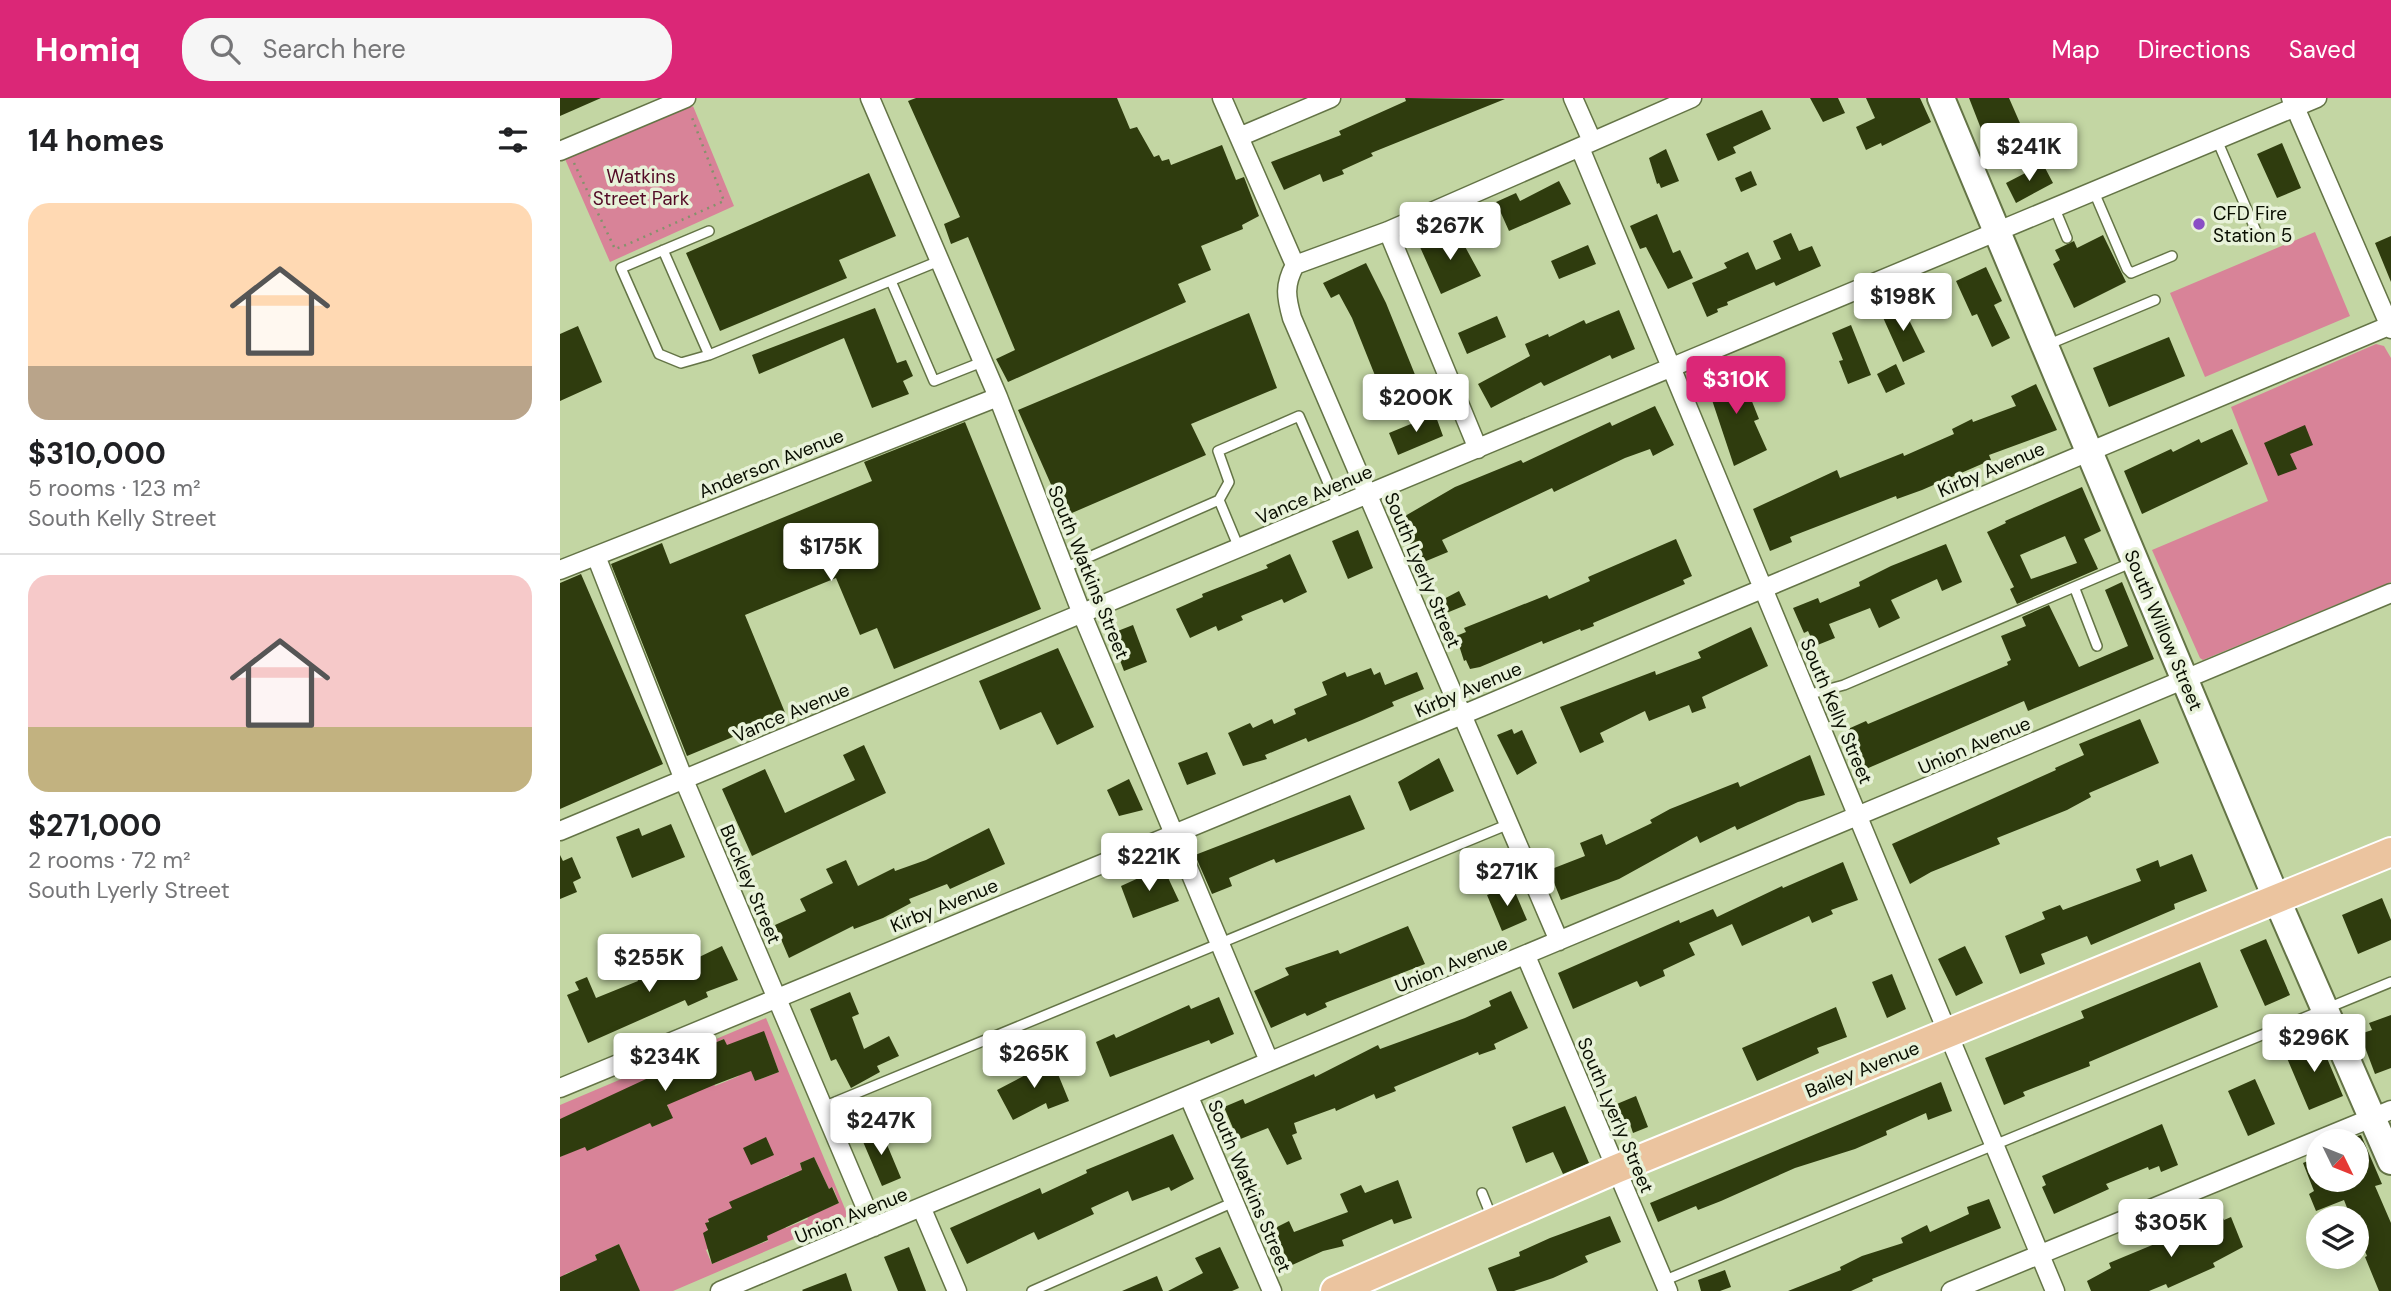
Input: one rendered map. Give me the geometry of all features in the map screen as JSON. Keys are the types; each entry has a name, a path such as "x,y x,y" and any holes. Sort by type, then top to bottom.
{"main road":[{"name":"South Willow Street","path":"1941,98 2277,900 2326,1010 2382,1114 2391,1161"},
{"name":"Bailey Avenue","path":"1335,1291 1616,1170 2391,852"}],"street":[{"path":"564,149 685,98"},
{"name":"South Watkins Street","path":"870,98 998,397 1082,614 1269,1061"},
{"path":"1222,98 1295,265 1388,231 1692,98"},
{"path":"1239,137 1331,98"},
{"name":"South Kelly Street","path":"1573,98 1586,144 1670,368 2055,1291"},
{"name":"Vance Avenue","path":"560,831 1997,233 2217,140 2293,103 2317,98"},
{"path":"2293,103 2391,326"},
{"path":"1388,231 1478,449"},
{"name":"South Lyerly Street","path":"1295,265 1287,280 1286,296 1292,318 1559,942"},
{"name":"Kirby Avenue","path":"560,1088 1462,715 2391,326"},
{"name":"Anderson Avenue","path":"560,570 998,397"},
{"name":"Buckley Street","path":"596,556 684,780 874,1227"},
{"name":"Union Avenue","path":"720,1291 922,1209 1269,1061 2391,593"},
{"name":"South Lyerly Street","path":"1526,956 1665,1286"},
{"name":"South Watkins Street","path":"1189,1097 1272,1291"},
{"path":"1951,1291 2382,1114"},
{"path":"922,1209 957,1291"}],"lane":[{"path":"2217,140 2259,238"},
{"path":"2094,192 2131,273 2172,256"},
{"path":"2054,209 2067,238"},
{"path":"709,231 621,268 659,354 681,363 709,355 939,261"},
{"path":"663,250 709,355"},
{"path":"891,281 934,381 982,362"},
{"path":"2046,346 2155,300"},
{"path":"1064,568 1219,500 1230,482 1217,451 1299,416 1338,506"},
{"path":"1219,500 1239,548"},
{"path":"1807,695 1844,685 1977,627 2075,589 2135,561"},
{"path":"2075,589 2097,646"},
{"path":"823,1107 1508,824"},
{"path":"1665,1286 1994,1145 2391,982"},
{"path":"1482,1193 1494,1223"},
{"path":"1032,1291 1234,1202"}],"path":[{"path":"564,149 615,249 626,245 724,201 685,98"}],"green space":[{"name":"Watkins Street Park","path":"693,106 734,206 610,262 565,159"},
{"path":"2315,232 2350,316 2205,377 2170,293"},
{"path":"2376,344 2384,346 2391,358 2391,582 2203,660 2152,550 2268,501 2231,407"},
{"path":"766,1018 848,1216 673,1291 637,1291 619,1244 595,1255 611,1291 587,1265 565,1274 572,1291 560,1283 560,1157 577,1149 564,1118 560,1119 560,1105","holes":["764,1032 779,1072 755,1081 740,1041","724,1039 739,1076 715,1086 700,1049","657,1075 672,1118 652,1127 643,1107 646,1079","814,1157 829,1189 833,1187 839,1203 814,1214 800,1163","789,1175 808,1219 786,1228 768,1185","730,1202 766,1234 768,1241 748,1248","724,1212 731,1227 733,1255 712,1264 706,1250 710,1247 707,1224 711,1218"]}],"building":[{"path":"560,98 601,98 560,116"},
{"path":"916,98 1117,98 1130,129 1137,127 1154,157 1159,155 1162,161 1169,159 1171,165 1222,145 1236,180 1244,177 1259,216 1242,225 1243,229 1201,246 1211,270 1178,284 1186,302 1008,382 996,359 1015,350 968,237 951,244 944,224 960,217 908,101"},
{"path":"1405,98 1505,99 1371,153 1373,156 1342,170 1344,174 1323,182 1320,174 1284,190 1271,162 1341,135 1339,131 1406,101"},
{"path":"1810,98 1838,98 1845,113 1823,122"},
{"path":"1866,98 1920,98 1931,122 1882,146 1881,143 1866,150 1856,127 1875,118"},
{"path":"1969,98 2009,98 2030,146 1994,162"},
{"path":"1762,110 1771,129 1733,147 1736,153 1718,161 1706,134"},
{"path":"2282,143 2301,188 2277,198 2257,154"},
{"path":"1666,149 1679,181 1661,188 1659,183 1657,184 1649,158"},
{"path":"2043,164 2053,183 2016,203 2006,183"},
{"path":"1751,171 1757,185 1741,192 1735,178"},
{"path":"869,173 896,236 839,260 847,278 720,331 686,253"},
{"path":"1559,181 1571,204 1509,231 1496,202 1516,193 1520,201"},
{"path":"1657,214 1673,253 1680,250 1693,278 1668,289 1646,247 1640,249 1630,226"},
{"path":"1456,230 1481,276 1441,294 1420,247"},
{"path":"1791,233 1799,251 1812,246 1821,266 1776,286 1774,282 1727,302 1728,305 1707,317 1692,283 1727,268 1724,263 1748,252 1756,270 1781,259 1773,241"},
{"path":"2103,235 2126,282 2074,308 2053,264 2060,260 2055,250 2074,241 2077,248"},
{"path":"2391,236 2391,282 2375,243"},
{"path":"1588,245 1596,264 1559,279 1551,261"},
{"path":"1366,263 1386,303 1420,387 1382,402 1373,379 1376,378 1352,318 1339,294 1331,298 1323,283"},
{"path":"1986,267 2002,301 1994,305 2010,338 1992,347 1977,314 1972,316 1956,281"},
{"path":"1901,304 1925,352 1903,362 1881,313"},
{"path":"875,308 897,363 906,360 913,376 903,381 909,394 872,408 844,338 759,374 752,355"},
{"path":"1619,310 1635,349 1612,359 1610,355 1544,386 1541,382 1491,408 1478,384 1530,356 1525,344 1548,334 1549,337 1584,320 1586,324"},
{"path":"1249,313 1277,388 1191,424 1206,455 1065,516 1018,410"},
{"path":"1497,316 1506,337 1467,354 1458,333"},
{"path":"1851,325 1871,375 1848,384 1839,361 1843,360 1832,333"},
{"path":"578,326 602,382 560,401 560,334"},
{"path":"2169,337 2185,376 2109,407 2093,368"},
{"path":"1896,364 1905,384 1886,393 1877,374"},
{"path":"1739,369 1759,419 1754,421 1767,450 1734,466 1706,382"},
{"path":"2036,384 2057,430 1989,455 1991,460 1922,490 1897,499 1896,496 1790,537 1792,542 1770,551 1753,509 1837,470 1840,478 1903,453 1904,456 1954,434 1952,429 1972,419 1973,422 2016,406 2011,396"},
{"path":"1655,406 1674,445 1653,456 1650,449 1625,458 1554,492 1552,488 1442,540 1448,552 1419,564 1401,521 1405,516 1455,487 1521,460 1523,463 1610,422 1612,426"},
{"path":"1435,414 1443,436 1398,455 1389,433"},
{"path":"965,422 1041,609 894,669 877,628 860,635 836,578 745,615 786,715 687,756 611,564 662,543 670,564 872,481 864,462"},
{"path":"2305,425 2313,445 2290,454 2297,469 2278,476 2264,443"},
{"path":"2232,429 2248,464 2142,514 2124,471 2171,449 2173,452 2199,439 2201,443"},
{"path":"2082,487 2101,531 2084,539 2098,569 2017,604 2010,589 2014,587 1987,532 2006,523 2005,521","holes":["2065,536 2077,563 2031,579 2020,555"]},
{"path":"1358,530 1373,568 1348,579 1332,541"},
{"path":"1676,539 1692,576 1683,580 1685,584 1593,623 1594,626 1543,644 1542,641 1480,667 1470,669 1466,660 1464,661 1456,636 1466,632 1464,628 1547,595 1549,599 1590,581 1588,577"},
{"path":"1946,544 1962,582 1942,591 1937,579 1891,600 1900,618 1879,628 1870,608 1829,624 1835,638 1815,646 1808,631 1804,633 1793,608 1818,598 1820,603 1860,586 1859,582 1891,566"},
{"path":"1290,554 1307,592 1284,603 1282,599 1241,616 1243,620 1218,631 1216,626 1190,638 1176,609 1203,597 1202,594 1268,568 1266,565"},
{"path":"581,574 663,764 560,809 560,583"},
{"path":"2122,582 2154,659 2028,711 2024,701 1866,769 1848,729 1866,721 1868,724 2008,665 2007,662 2011,660 2001,636 2026,626 2022,617 2049,605 2079,667 2128,646 2105,590"},
{"path":"1459,591 1466,605 1444,614 1438,602"},
{"path":"1133,625 1147,662 1124,671 1110,634"},
{"path":"1751,627 1768,666 1702,697 1706,708 1692,713 1689,705 1649,721 1645,711 1600,733 1604,742 1580,753 1560,707 1655,671 1656,675 1701,658 1698,652"},
{"path":"1058,648 1094,727 1057,745 1041,712 1000,730 979,681"},
{"path":"1371,668 1374,675 1380,672 1385,685 1417,672 1424,689 1392,702 1394,706 1362,720 1308,742 1306,738 1265,755 1267,759 1243,766 1228,733 1250,723 1253,728 1272,719 1274,724 1296,714 1294,709 1327,695 1322,682 1345,672 1347,677"},
{"path":"2140,719 2159,763 2089,793 2091,797 2067,810 1997,838 2000,844 1931,872 1910,884 1892,844 2056,770 2055,768 2084,755 2079,744"},
{"path":"1512,729 1514,734 1522,730 1537,763 1517,775 1497,735"},
{"path":"864,745 886,793 752,856 722,789 765,769 785,813 855,780 843,755"},
{"path":"1207,752 1216,774 1187,785 1178,763"},
{"path":"1810,755 1825,795 1798,802 1737,830 1735,826 1700,843 1697,836 1619,879 1561,900 1549,870 1585,856 1580,843 1602,834 1606,845 1652,823 1650,820 1670,809 1738,782 1740,787"},
{"path":"1439,758 1454,791 1410,811 1398,782"},
{"path":"1129,779 1143,810 1119,816 1107,790"},
{"path":"1350,795 1365,829 1276,863 1274,859 1229,878 1232,886 1212,894 1195,855"},
{"path":"671,824 685,857 632,878 616,837 639,828 642,836"},
{"path":"989,828 1005,864 950,889 947,884 909,899 911,903 883,918 854,929 853,926 789,958 775,925 806,911 800,899 833,883 826,869 846,860 858,886 894,868 895,871 926,860"},
{"path":"2192,854 2207,891 2174,904 2175,909 2091,945 2087,936 2041,954 2045,964 2020,974 2005,936 2045,919 2042,912 2060,905 2063,910 2141,881 2136,869 2158,860 2160,867"},
{"path":"560,855 563,861 572,857 581,878 573,882 577,892 560,899"},
{"path":"1843,862 1858,900 1831,910 1833,914 1812,923 1809,916 1742,946 1732,924 1689,943 1695,955 1663,970 1665,976 1640,987 1637,981 1573,1009 1558,973 1679,920 1680,923 1713,909 1717,917 1782,886 1783,888"},
{"path":"1163,867 1179,901 1133,918 1121,886"},
{"path":"1512,885 1527,920 1502,931 1487,895"},
{"path":"2382,898 2391,920 2391,940 2358,954 2342,915"},
{"path":"1408,926 1425,964 1325,1003 1327,1007 1307,1016 1305,1013 1271,1028 1254,991 1289,975 1285,968 1338,950 1340,954"},
{"path":"2266,939 2290,995 2265,1006 2240,950"},
{"path":"722,946 738,980 706,992 708,997 688,1006 685,1000 588,1043 567,995 579,990 575,982 587,977 596,998 638,981 636,975 659,966 662,975"},
{"path":"1965,946 1983,983 1956,996 1938,959"},
{"path":"2200,962 2218,1007 2089,1062 2090,1066 2023,1092 2025,1096 2004,1105 1985,1058 2084,1018 2081,1011"},
{"path":"1892,974 1906,1009 1887,1018 1872,982"},
{"path":"1511,991 1528,1028 1494,1044 1496,1049 1479,1055 1478,1052 1394,1087 1396,1091 1376,1099 1374,1094 1336,1111 1335,1108 1294,1123 1297,1133 1292,1135 1302,1159 1287,1165 1268,1128 1238,1140 1224,1107 1243,1099 1245,1104 1314,1074 1315,1077 1378,1045 1380,1049 1465,1018 1491,1006 1489,1001"},
{"path":"850,992 859,1014 852,1017 864,1049 889,1036 899,1056 877,1066 880,1072 851,1088 836,1059 831,1061 810,1009"},
{"path":"1219,997 1234,1034 1211,1044 1209,1040 1110,1077 1096,1042 1114,1034 1116,1038 1189,1005 1191,1009"},
{"path":"1836,1007 1847,1037 1817,1048 1819,1053 1757,1081 1742,1048"},
{"path":"2391,1015 2391,1068 2375,1074 2360,1034 2372,1030 2369,1023"},
{"path":"764,1031 779,1072 755,1081 751,1071 714,1085 667,1105 673,1118 652,1127 650,1123 587,1151 585,1147 560,1157 560,1119 702,1053 700,1049 724,1039 727,1045"},
{"path":"2318,1037 2343,1096 2309,1110 2284,1051"},
{"path":"1051,1057 1069,1101 1048,1109 1046,1103 1013,1120 997,1090 1033,1071 1030,1065"},
{"path":"2255,1079 2275,1124 2248,1136 2228,1091"},
{"path":"1941,1082 1952,1111 1928,1120 1926,1113 1855,1149 1795,1168 1721,1201 1698,1210 1696,1206 1658,1222 1650,1203"},
{"path":"1636,1096 1648,1127 1633,1133 1630,1124 1621,1127 1612,1106"},
{"path":"1565,1106 1589,1163 1563,1174 1553,1152 1526,1163 1512,1127"},
{"path":"2162,1124 2178,1165 2161,1172 2159,1166 2149,1170 2148,1167 2106,1184 2109,1189 2054,1214 2042,1187 2046,1185 2042,1176"},
{"path":"880,1128 901,1178 882,1186 861,1137"},
{"path":"1173,1134 1194,1179 1171,1191 1169,1187 1132,1201 1128,1191 1091,1208 1094,1214 1038,1240 1034,1232 967,1264 950,1228 1040,1188 1042,1194 1087,1173 1086,1170"},
{"path":"766,1137 774,1155 751,1165 743,1148"},
{"path":"2370,1156 2382,1184 2375,1186 2391,1223 2391,1291 2379,1291 2369,1267 2369,1206 2346,1206 2344,1200 2329,1206 2314,1206 2309,1194 2370,1192"},
{"path":"814,1157 829,1189 832,1187 839,1203 767,1236 768,1240 712,1264 703,1233 708,1230 705,1223 709,1222 708,1219 732,1208 729,1202 802,1170 800,1163"},
{"path":"1398,1180 1412,1218 1394,1224 1392,1219 1342,1240 1344,1246 1323,1251 1290,1266 1273,1229 1289,1221 1294,1232 1348,1212 1340,1194 1361,1185 1365,1193"},
{"path":"1989,1199 2001,1228 1872,1279 1873,1281 1851,1291 1788,1291 1841,1270 1840,1267 1862,1256 1903,1243 1901,1238 1927,1225 1930,1232 1969,1214 1967,1207"},
{"path":"1610,1216 1621,1242 1585,1256 1588,1262 1553,1278 1514,1291 1497,1291 1488,1268 1520,1256 1519,1252 1550,1238"},
{"path":"2222,1216 2224,1220 2231,1217 2243,1247 2213,1263 2215,1267 2168,1288 2166,1284 2149,1291 2091,1291 2087,1281 2111,1268 2109,1263"},
{"path":"619,1244 640,1291 560,1291 560,1277 597,1260 595,1255"},
{"path":"909,1247 926,1291 898,1291 884,1257"},
{"path":"1220,1247 1239,1288 1232,1291 1168,1291 1203,1273 1195,1258"},
{"path":"1725,1270 1731,1287 1720,1291 1701,1291 1698,1280"},
{"path":"846,1273 852,1291 802,1290"},
{"path":"1157,1276 1163,1291 1122,1291"}],"place":[{"name":"CFD Fire Station 5","path":"2199,224"}]}
